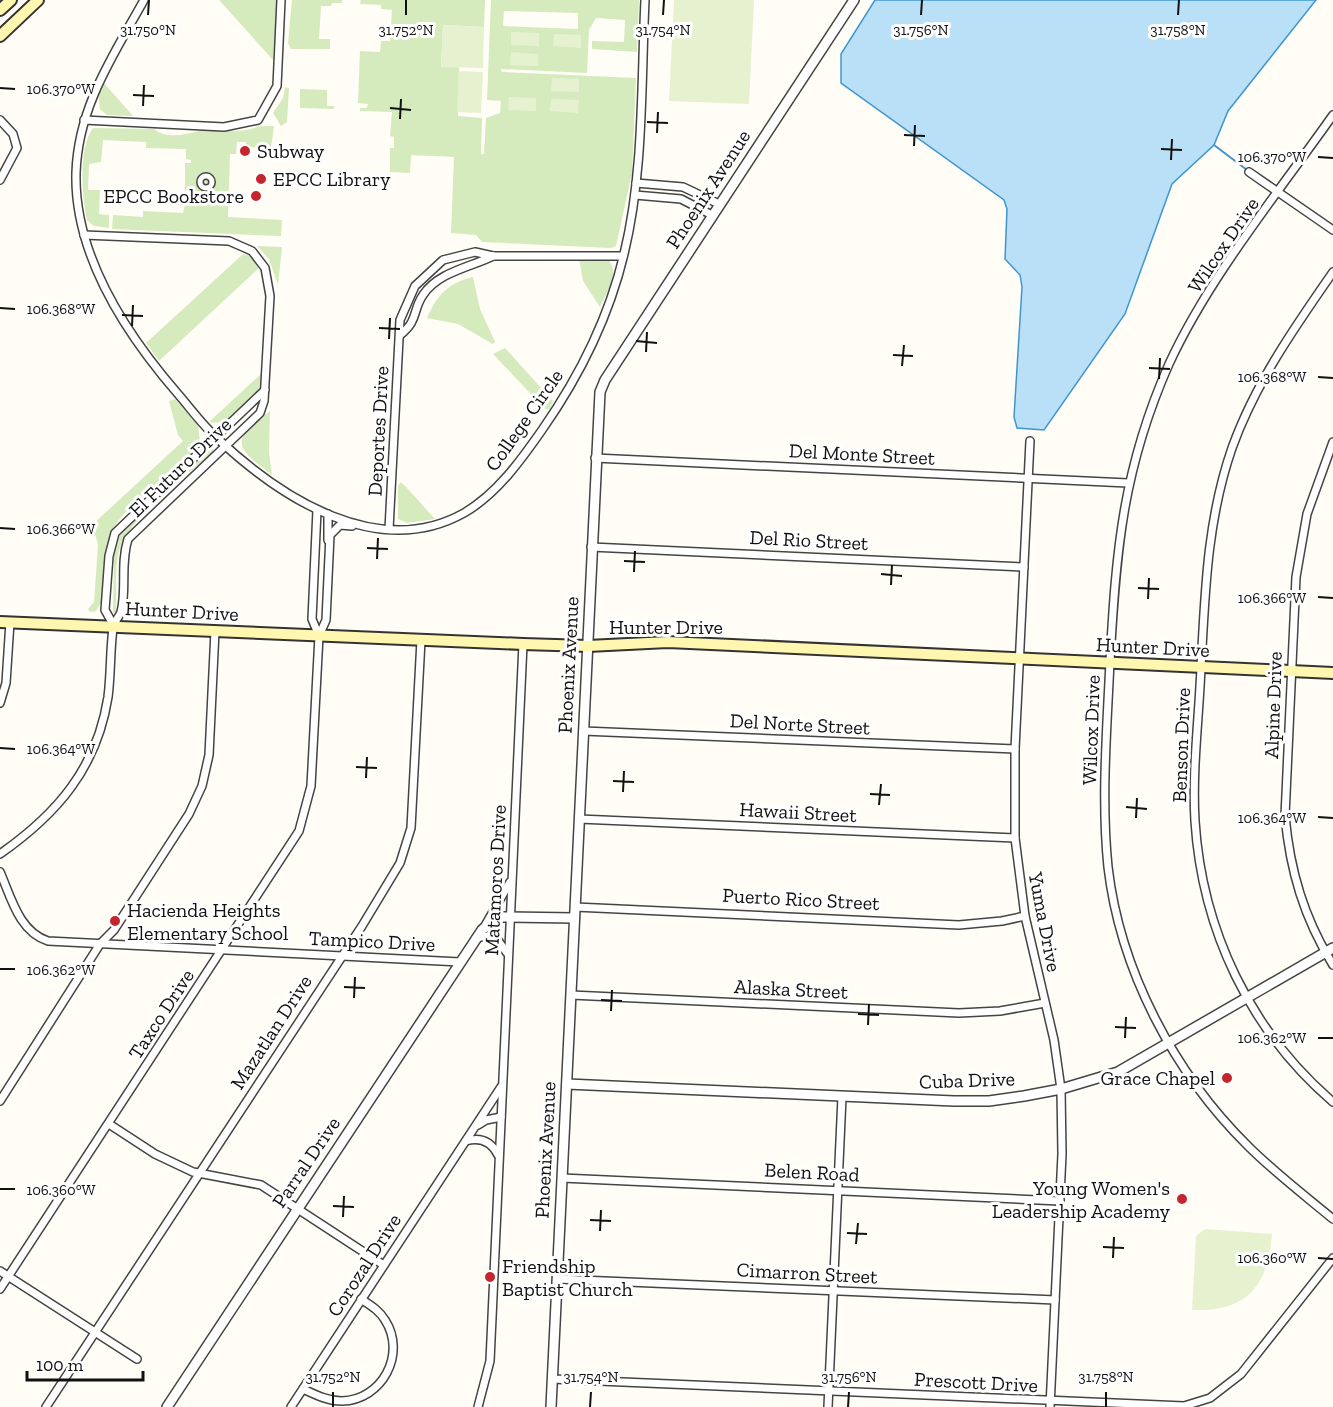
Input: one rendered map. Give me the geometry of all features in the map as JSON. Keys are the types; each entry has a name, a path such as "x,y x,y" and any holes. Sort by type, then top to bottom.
{"main road":[{"path":"0,10 10,0"},
{"path":"0,36 38,0"},
{"name":"Hunter Drive","path":"5,622 588,646 668,642 1333,673"}],"street":[{"name":"College Circle","path":"144,0 92,95 84,120 76,176 78,206 92,260 126,323 156,368 215,437 266,480 317,510 363,526 389,529 431,527 464,513 481,502 512,471 572,384 602,321 623,256 635,195 645,0"},
{"path":"84,120 224,127 258,120 277,86 281,0"},
{"name":"Phoenix Avenue","path":"551,1407 598,404 604,380 854,0"},
{"name":"Wilcox Drive","path":"1333,115 1217,281 1179,345 1146,421 1128,483 1116,562 1104,808 1109,869 1123,937 1134,970 1170,1044 1205,1097 1247,1145 1333,1219"},
{"path":"0,120 13,134 17,148 0,180"},
{"path":"1249,172 1333,230"},
{"path":"636,183 683,187 719,204"},
{"path":"635,195 681,199 712,215"},
{"name":"El Futuro Drive","path":"84,235 229,241 252,251 265,268 270,296 265,390 260,412 128,539 123,557 121,611 114,626"},
{"name":"Deportes Drive","path":"389,529 400,320 415,286 443,260 475,252 493,256 623,256"},
{"name":"Deportes Drive","path":"400,335 411,326 423,294 450,272 493,256"},
{"name":"Benson Drive","path":"1333,272 1274,360 1232,448 1219,495 1207,557 1195,789 1198,851 1212,918 1247,998 1267,1030 1297,1068 1333,1102"},
{"name":"El Futuro Drive","path":"114,626 105,610 109,556 115,533 265,390"},
{"name":"Yuma Drive","path":"1030,441 1016,749 1015,838 1025,916 1056,1050 1061,1089 1060,1201 1050,1404"},
{"name":"Alpine Drive","path":"1333,442 1321,469 1302,536 1296,577 1285,798 1288,847 1305,911 1329,950 1333,965"},
{"name":"Del Monte Street","path":"595,458 1128,483"},
{"path":"317,510 312,619 319,636"},
{"path":"319,636 326,620 327,514"},
{"path":"328,545 330,535 340,525 363,526"},
{"name":"Del Rio Street","path":"591,547 1024,567"},
{"path":"0,702 7,672 5,622"},
{"path":"0,854 31,832 53,811 86,764 97,738 108,698 114,626"},
{"path":"0,1101 100,945 114,930 168,847 189,814 202,786 209,755 215,631"},
{"name":"Taxco Drive","path":"0,1289 291,845 305,816 312,786 319,636"},
{"name":"Mazatlan Drive","path":"46,1407 394,875 407,845 413,812 421,640"},
{"name":"Matamoros Drive","path":"478,1407 490,1361 523,644"},
{"name":"Del Norte Street","path":"583,731 1016,749"},
{"name":"Hawaii Street","path":"579,819 1015,838"},
{"name":"Tampico Drive","path":"0,872 24,924 35,936 53,942 460,962"},
{"name":"Parral Drive","path":"167,1407 479,934 512,880"},
{"name":"Puerto Rico Street","path":"575,907 959,925 1002,921 1025,916"},
{"path":"509,916 574,918"},
{"name":"Parral Drive","path":"479,934 493,920 509,916"},
{"path":"479,934 497,939 505,947 508,957"},
{"name":"Cuba Drive","path":"567,1084 842,1097 989,1101 1061,1089 1118,1072 1329,950"},
{"name":"Alaska Street","path":"571,995 959,1013 1000,1011 1045,1003"},
{"name":"Corozal Drive","path":"291,1407 382,1264 503,1085"},
{"path":"828,1407 842,1097"},
{"path":"474,1127 486,1120 501,1117"},
{"path":"109,1124 155,1154 200,1174 261,1185 382,1264"},
{"path":"466,1141 479,1139 487,1142 499,1157"},
{"name":"Belen Road","path":"562,1178 1060,1201"},
{"name":"Prescott Drive","path":"552,1379 829,1391 1050,1404 1173,1407 1210,1398 1241,1374 1333,1258"},
{"path":"0,1271 93,1333 137,1359"},
{"name":"Cimarron Street","path":"557,1279 1055,1300"},
{"path":"303,1389 333,1401 353,1400 375,1388 387,1374 393,1353 390,1328 380,1312 361,1299"}],"green space":[{"path":"219,0 277,0 273,60"},
{"path":"292,0 342,0 342,3 321,6 319,39 330,39 330,49 291,49 288,43"},
{"path":"361,0 485,0 484,27 443,25 441,66 459,67 458,116 482,118 481,154 484,154 486,118 500,113 501,101 487,100 491,0 639,0 637,52 592,49 592,41 624,42 625,20 596,18 589,30 587,73 501,69 502,72 636,78 632,173 616,246 611,248 482,242 476,235 451,233 454,157 411,155 410,173 390,172 390,148 394,148 394,137 390,136 392,112 360,111 360,108 367,108 368,104 358,103 360,51 380,52 381,41 390,41 392,10 381,9 381,5 360,4","holes":["504,11 578,13 578,29 503,26"]},
{"path":"674,0 754,0 749,104 669,101"},
{"path":"443,25 484,27 483,68 441,67"},
{"path":"511,32 539,33 539,46 511,45"},
{"path":"554,34 581,35 581,48 553,46"},
{"path":"511,52 538,54 538,66 510,65"},
{"path":"459,71 483,72 481,113 457,112"},
{"path":"552,78 579,79 579,92 551,91"},
{"path":"103,82 133,116 107,115 100,109 98,92"},
{"path":"285,87 289,88 287,122 281,126 273,113 283,98"},
{"path":"300,89 327,90 327,106 334,106 334,109 300,108"},
{"path":"509,97 536,98 536,111 508,110"},
{"path":"551,99 579,100 578,113 550,111"},
{"path":"260,126 274,126 271,148 246,147 246,142 237,142 236,154 230,154 228,217 282,220 281,236 112,229 113,215 143,217 143,211 183,213 185,204 189,204 189,200 185,199 185,163 191,163 191,160 186,159 186,149 146,148 146,142 103,140 101,162 89,164 88,190 100,190 99,214 109,215 109,228 94,226 87,220 82,173 85,147 93,128 154,129 165,134 176,135 207,130 236,131"},
{"path":"257,246 282,247 278,285 269,259"},
{"path":"249,254 258,265 258,269 159,361 146,343 242,255"},
{"path":"579,258 607,259 611,264 613,276 600,307 583,281"},
{"path":"473,277 480,309 495,342 493,344 458,324 427,318 444,291"},
{"path":"505,348 553,401 550,409 545,409 493,354"},
{"path":"261,374 259,390 243,408 224,421 209,422"},
{"path":"175,399 198,425 200,443 180,465 133,504 114,527 107,547 101,602 96,611 90,612 88,609 94,602 98,544 92,525 183,441 178,435 169,401"},
{"path":"270,411 269,451 272,475 250,457 242,444 243,437 248,430"},
{"path":"211,447 214,451 176,483 126,535 118,554 116,612 113,613 114,557 120,535 137,515"},
{"path":"401,482 435,519 407,523 398,519 398,486"},
{"path":"1205,1229 1272,1234 1270,1253 1259,1282 1251,1293 1227,1306 1192,1310 1196,1236"}],"water":[{"path":"875,0 1316,0 1228,111 1214,145 1172,184 1125,314 1044,430 1017,428 1014,417 1022,287 1020,275 1005,259 1007,209 1004,200 841,83 841,54"}],"waterway":[{"path":"1214,145 1247,170"}],"place":[{"name":"Subway","path":"245,151"},
{"name":"EPCC Library","path":"261,179"},
{"name":"EPCC Bookstore","path":"256,196"},
{"name":"Hacienda Heights Elementary School","path":"115,921"},
{"name":"Grace Chapel","path":"1227,1078"},
{"name":"Young Women's Leadership Academy","path":"1182,1199"},
{"name":"Friendship Baptist Church","path":"490,1277"}]}
